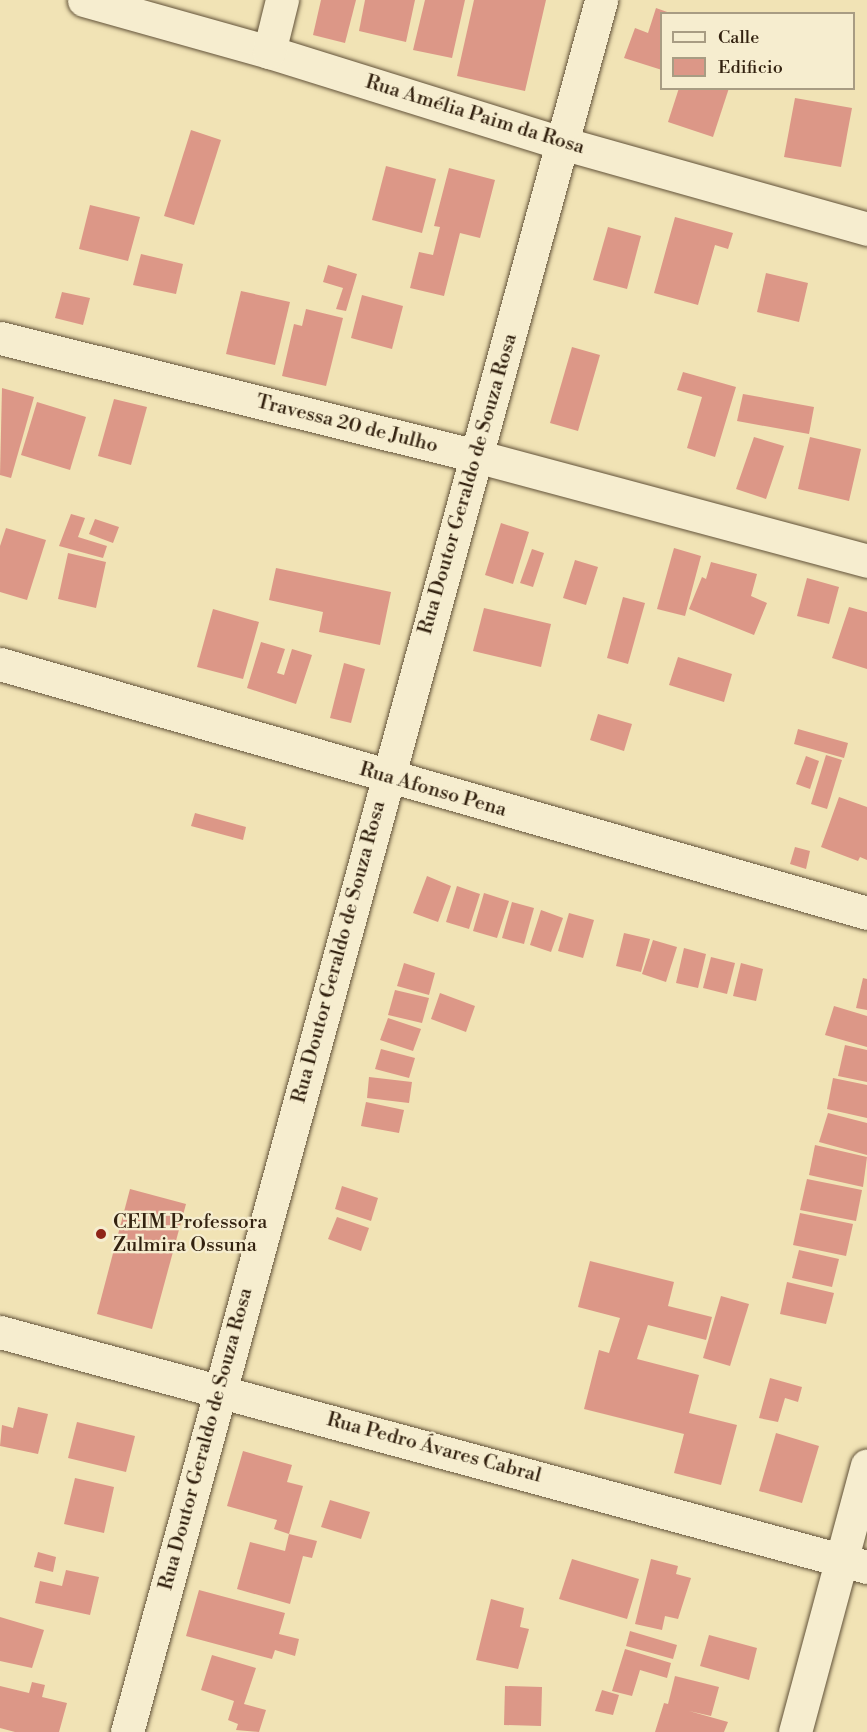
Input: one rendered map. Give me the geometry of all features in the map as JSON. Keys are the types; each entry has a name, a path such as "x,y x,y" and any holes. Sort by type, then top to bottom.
{"street":[{"name":"Rua Amélia Paim da Rosa","path":"84,0 269,52 562,143 866,223"},
{"path":"269,52 282,0"},
{"name":"Rua Doutor Geraldo de Souza Rosa","path":"127,1732 386,777 601,0"},
{"name":"Travessa 20 de Julho","path":"0,338 476,456 867,561"},
{"name":"Rua Afonso Pena","path":"0,664 386,777 867,913"},
{"name":"Rua Pedro Ávares Cabral","path":"0,1332 854,1563"},
{"path":"795,1732 854,1563 867,1466"}],"building":[{"path":"321,0 356,0 345,43 313,35"},
{"path":"365,0 415,0 406,42 359,31"},
{"path":"425,0 465,0 452,58 413,50"},
{"path":"474,0 546,0 525,91 457,76"},
{"path":"656,8 667,12 660,12 660,69 624,58 635,28 648,33"},
{"path":"678,90 728,90 713,137 668,122"},
{"path":"795,98 852,108 841,167 784,157"},
{"path":"191,130 221,140 194,225 164,216"},
{"path":"386,166 436,179 422,233 372,220"},
{"path":"449,168 495,180 480,238 460,233 444,296 410,288 419,252 433,255 440,227 434,226"},
{"path":"90,205 140,217 128,261 79,249"},
{"path":"675,217 733,233 728,249 715,245 698,305 654,293"},
{"path":"608,227 641,236 627,289 593,280"},
{"path":"141,254 183,264 176,294 133,285"},
{"path":"328,265 357,274 346,311 336,309 343,288 323,282"},
{"path":"766,273 808,283 799,322 757,312"},
{"path":"241,291 290,302 275,365 226,354"},
{"path":"62,292 90,298 83,325 55,318"},
{"path":"362,295 403,306 392,349 351,338"},
{"path":"306,309 343,318 326,386 282,376 294,324 302,326"},
{"path":"572,347 600,355 578,431 550,423"},
{"path":"683,372 736,387 715,457 687,448 702,397 677,390"},
{"path":"2,388 34,397 11,478 0,475"},
{"path":"743,394 814,407 809,434 737,421"},
{"path":"114,399 147,407 131,465 98,456"},
{"path":"37,402 86,417 70,470 21,455"},
{"path":"754,437 784,446 766,499 736,489"},
{"path":"810,437 861,449 849,501 798,489"},
{"path":"71,514 85,518 78,537 107,546 103,558 59,546"},
{"path":"95,519 119,527 113,543 89,534"},
{"path":"501,523 529,532 513,584 485,575"},
{"path":"6,528 46,540 27,600 0,592 0,546"},
{"path":"674,548 701,556 685,616 657,609"},
{"path":"532,549 544,553 533,587 520,583"},
{"path":"68,553 106,562 96,608 58,599"},
{"path":"575,560 598,567 586,605 563,598"},
{"path":"711,562 757,574 751,596 767,603 754,635 689,609 702,577 706,579"},
{"path":"276,568 391,592 380,645 319,632 323,612 269,600"},
{"path":"807,578 839,587 829,624 797,616"},
{"path":"623,597 645,603 628,664 607,658"},
{"path":"849,607 867,612 867,669 832,658"},
{"path":"484,608 551,624 541,667 473,651"},
{"path":"213,609 259,622 243,679 197,667"},
{"path":"261,642 285,649 277,673 284,675 292,649 312,655 296,704 247,688"},
{"path":"678,657 732,674 724,702 669,685"},
{"path":"344,663 365,669 351,723 330,718"},
{"path":"598,714 632,724 624,751 590,740"},
{"path":"798,729 848,743 844,758 794,744"},
{"path":"826,755 842,760 827,809 811,804"},
{"path":"806,756 819,761 810,789 796,784"},
{"path":"839,797 867,807 867,860 860,857 858,861 821,847"},
{"path":"195,813 246,827 243,840 191,826"},
{"path":"795,847 810,851 806,869 790,864"},
{"path":"427,876 451,886 438,922 413,913"},
{"path":"457,886 480,894 469,929 446,922"},
{"path":"484,893 509,901 497,938 473,931"},
{"path":"512,902 534,908 524,944 502,938"},
{"path":"541,910 563,918 551,952 530,945"},
{"path":"569,913 594,920 583,958 558,951"},
{"path":"624,933 650,939 641,972 616,966"},
{"path":"653,940 677,947 666,982 642,974"},
{"path":"684,948 706,954 698,988 676,983"},
{"path":"711,957 735,963 727,994 703,988"},
{"path":"404,963 435,973 429,995 397,986"},
{"path":"741,963 763,969 756,1001 733,996"},
{"path":"863,978 867,979 867,1010 856,1008"},
{"path":"395,990 429,998 422,1023 388,1015"},
{"path":"440,993 475,1006 466,1032 431,1019"},
{"path":"834,1006 867,1016 867,1047 825,1035"},
{"path":"388,1018 421,1029 413,1051 380,1040"},
{"path":"845,1045 867,1050 867,1082 838,1076"},
{"path":"381,1049 415,1058 409,1078 375,1069"},
{"path":"369,1077 412,1082 409,1103 367,1098"},
{"path":"833,1078 867,1085 867,1118 827,1109"},
{"path":"366,1102 404,1110 399,1133 361,1126"},
{"path":"828,1113 867,1123 867,1155 819,1142"},
{"path":"815,1145 867,1157 863,1187 809,1175"},
{"path":"807,1179 862,1190 856,1221 800,1210"},
{"path":"342,1186 378,1198 371,1221 335,1209"},
{"path":"130,1189 186,1204 152,1329 97,1314"},
{"path":"800,1213 853,1224 846,1256 793,1245"},
{"path":"337,1217 369,1228 361,1251 328,1239"},
{"path":"799,1250 839,1259 832,1287 792,1278"},
{"path":"590,1261 674,1282 668,1306 712,1317 706,1340 648,1325 637,1359 699,1375 689,1413 737,1425 721,1485 674,1473 684,1434 584,1409 599,1350 609,1353 620,1318 578,1307"},
{"path":"787,1282 834,1293 826,1324 780,1314"},
{"path":"721,1296 749,1304 730,1366 703,1358"},
{"path":"770,1378 802,1387 798,1402 785,1398 778,1422 759,1418"},
{"path":"18,1407 48,1414 38,1454 0,1446 2,1425 13,1428"},
{"path":"77,1422 135,1436 126,1472 68,1458"},
{"path":"776,1433 819,1446 802,1503 759,1491"},
{"path":"243,1451 292,1465 287,1482 303,1486 289,1534 274,1529 277,1520 227,1506"},
{"path":"75,1478 114,1487 104,1533 64,1524"},
{"path":"330,1500 370,1512 361,1539 321,1527"},
{"path":"289,1534 317,1541 312,1558 303,1556 290,1604 237,1589 250,1542 285,1551"},
{"path":"38,1552 56,1557 53,1572 34,1567"},
{"path":"572,1559 639,1579 627,1619 559,1599"},
{"path":"651,1559 678,1566 676,1574 691,1578 678,1619 665,1616 662,1630 635,1624"},
{"path":"66,1570 99,1577 90,1615 35,1603 40,1581 62,1586"},
{"path":"199,1590 285,1613 279,1634 299,1639 295,1656 275,1650 272,1659 186,1636"},
{"path":"491,1599 524,1608 520,1627 529,1629 518,1669 476,1660"},
{"path":"0,1617 44,1630 32,1668 0,1661"},
{"path":"630,1631 677,1645 673,1659 626,1646"},
{"path":"709,1635 757,1648 749,1680 700,1666"},
{"path":"625,1649 671,1663 667,1678 640,1670 632,1696 612,1691"},
{"path":"212,1655 256,1668 244,1704 266,1710 259,1732 236,1730 238,1724 228,1720 234,1701 201,1690"},
{"path":"675,1676 719,1687 711,1716 689,1711 728,1722 724,1732 655,1732 664,1703 668,1704"},
{"path":"32,1682 45,1685 42,1697 67,1703 59,1732 15,1732 0,1728 0,1686 29,1693"},
{"path":"505,1686 542,1687 541,1726 504,1725"},
{"path":"602,1690 619,1695 613,1715 595,1711"}],"place":[{"name":"CEIM Professora Zulmira Ossuna","path":"101,1234"}]}
